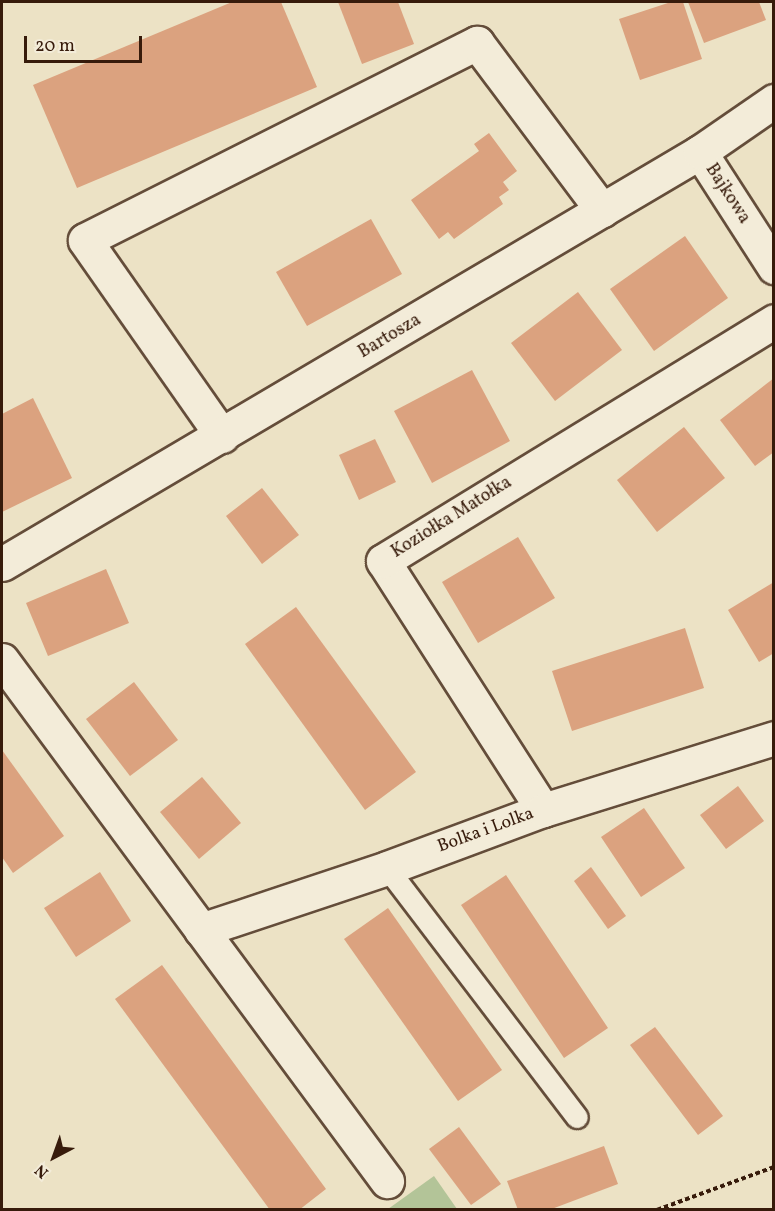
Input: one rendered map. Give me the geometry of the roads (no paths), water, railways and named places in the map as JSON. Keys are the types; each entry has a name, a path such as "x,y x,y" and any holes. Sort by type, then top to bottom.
{"street":[{"path":"222,436 85,240 477,43 602,210"},
{"name":"Bartosza","path":"2,564 700,152 774,101"},
{"name":"Bajkowa","path":"700,152 774,267"},
{"name":"Koziołka Matołka","path":"543,810 383,561 774,321"},
{"path":"2,660 387,1181"},
{"name":"Bolka i Lolka","path":"201,930 387,868 543,810 774,738"}],"lane":[{"path":"387,868 578,1117"}]}
